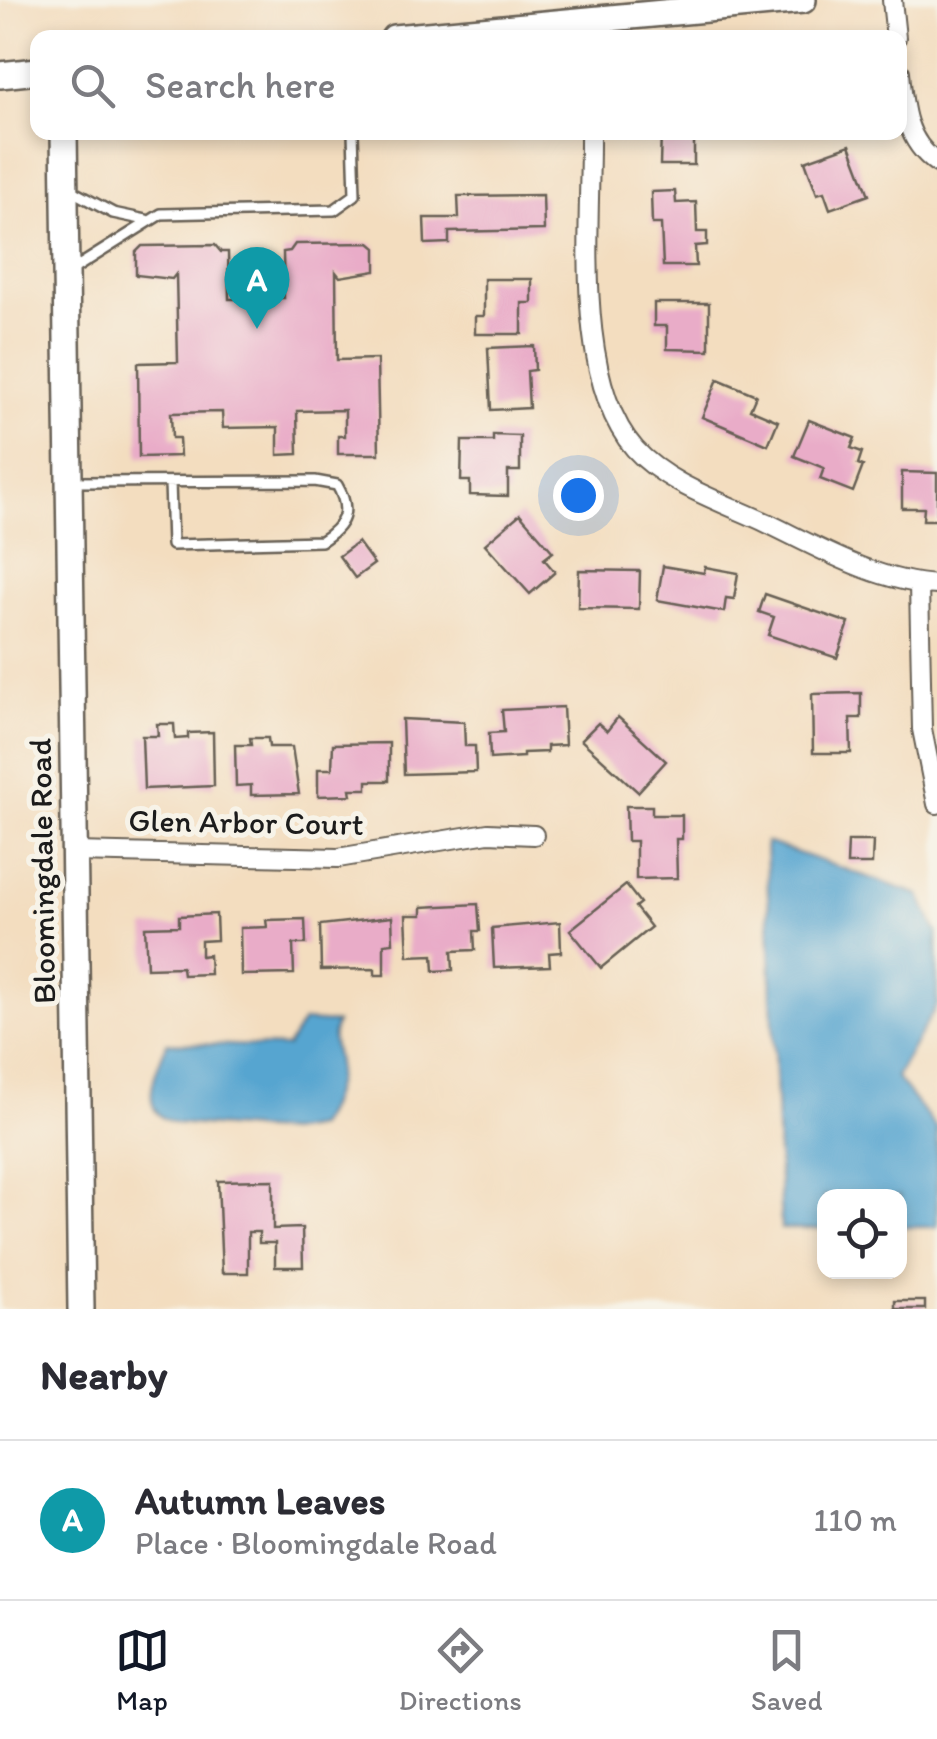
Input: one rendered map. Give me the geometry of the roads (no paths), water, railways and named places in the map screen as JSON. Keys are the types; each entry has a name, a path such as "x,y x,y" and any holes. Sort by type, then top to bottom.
{"street":[{"path":"471,30 803,0"},
{"path":"892,0 895,30"},
{"path":"0,75 30,73"},
{"path":"907,123 927,156 937,163"},
{"name":"Bloomingdale Road","path":"64,140 80,1309"},
{"path":"590,140 593,348 603,392 636,450 694,488 818,548 928,584 922,729 937,804"},
{"name":"Glen Arbor Court","path":"75,852 338,858 488,833 534,835"}],"lane":[{"path":"66,275 146,220 161,214 334,210 354,195 354,140"},
{"path":"65,186 112,213 146,220"},
{"path":"68,482 315,481 336,485 344,498 346,517 339,530 321,541 172,545 170,482"}],"water":[{"path":"766,842 920,895 937,933 937,1005 896,1077 937,1129 937,1227 907,1227 907,1189 817,1189 817,1229 781,1229"},
{"path":"303,1021 336,1023 336,1079 329,1105 317,1127 288,1132 176,1123 155,1110 152,1090 167,1043 287,1047"}],"place":[{"name":"Autumn Leaves","path":"257,329"}]}
